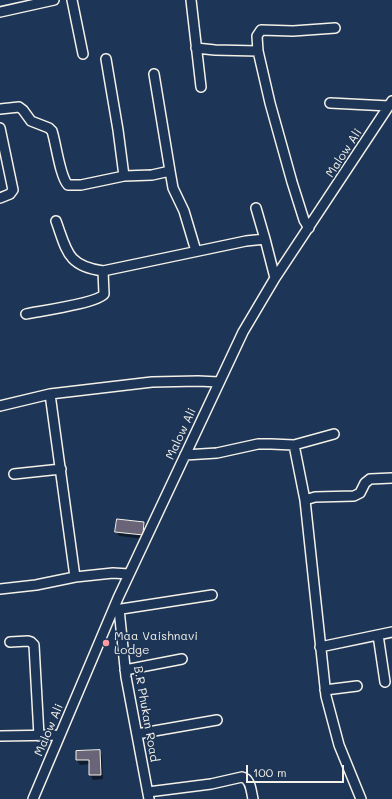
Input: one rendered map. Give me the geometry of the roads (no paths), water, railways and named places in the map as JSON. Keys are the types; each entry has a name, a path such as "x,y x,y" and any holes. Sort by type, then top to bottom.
{"street":[{"path":"0,12 38,2 54,0"},
{"path":"72,0 83,54"},
{"path":"191,0 201,87"},
{"path":"309,228 304,220 292,182 270,103 258,51 257,36 262,30 293,31 335,28"},
{"path":"196,48 258,51"},
{"path":"106,59 124,176"},
{"path":"154,74 173,188 184,211 196,251"},
{"path":"330,103 390,104"},
{"name":"Malow Ali","path":"33,799 116,610 129,574 243,332 275,278 390,104"},
{"path":"0,109 19,107 31,121 49,128 52,131 66,183 68,185 81,185 124,176 152,175 170,171"},
{"path":"0,128 13,190 10,194 0,198"},
{"path":"256,208 275,278"},
{"path":"56,221 67,251 75,262 89,269 102,271 246,241 265,240"},
{"path":"26,314 99,298 104,294 102,271"},
{"path":"0,406 50,394 152,382 219,382"},
{"path":"50,394 75,577"},
{"path":"185,454 217,453 258,444 294,445 334,434"},
{"path":"294,445 305,500 325,690 339,745 361,799"},
{"path":"14,474 61,470"},
{"path":"305,500 315,497 354,496 360,493 365,483 370,479 392,478"},
{"path":"0,589 36,585 75,577 113,573 129,574"},
{"path":"116,610 212,595"},
{"name":"B.R Phukan Road","path":"116,610 125,670 149,795"},
{"path":"320,647 392,632"},
{"path":"378,635 385,682"},
{"path":"10,642 28,641 34,645 39,736"},
{"path":"125,670 182,659"},
{"path":"325,690 357,686"},
{"path":"138,734 217,720"},
{"path":"0,736 60,735"},
{"path":"149,795 242,777 247,779 249,782 253,799"}],"place":[{"name":"Maa Vaishnavi Lodge","path":"106,643"}]}
